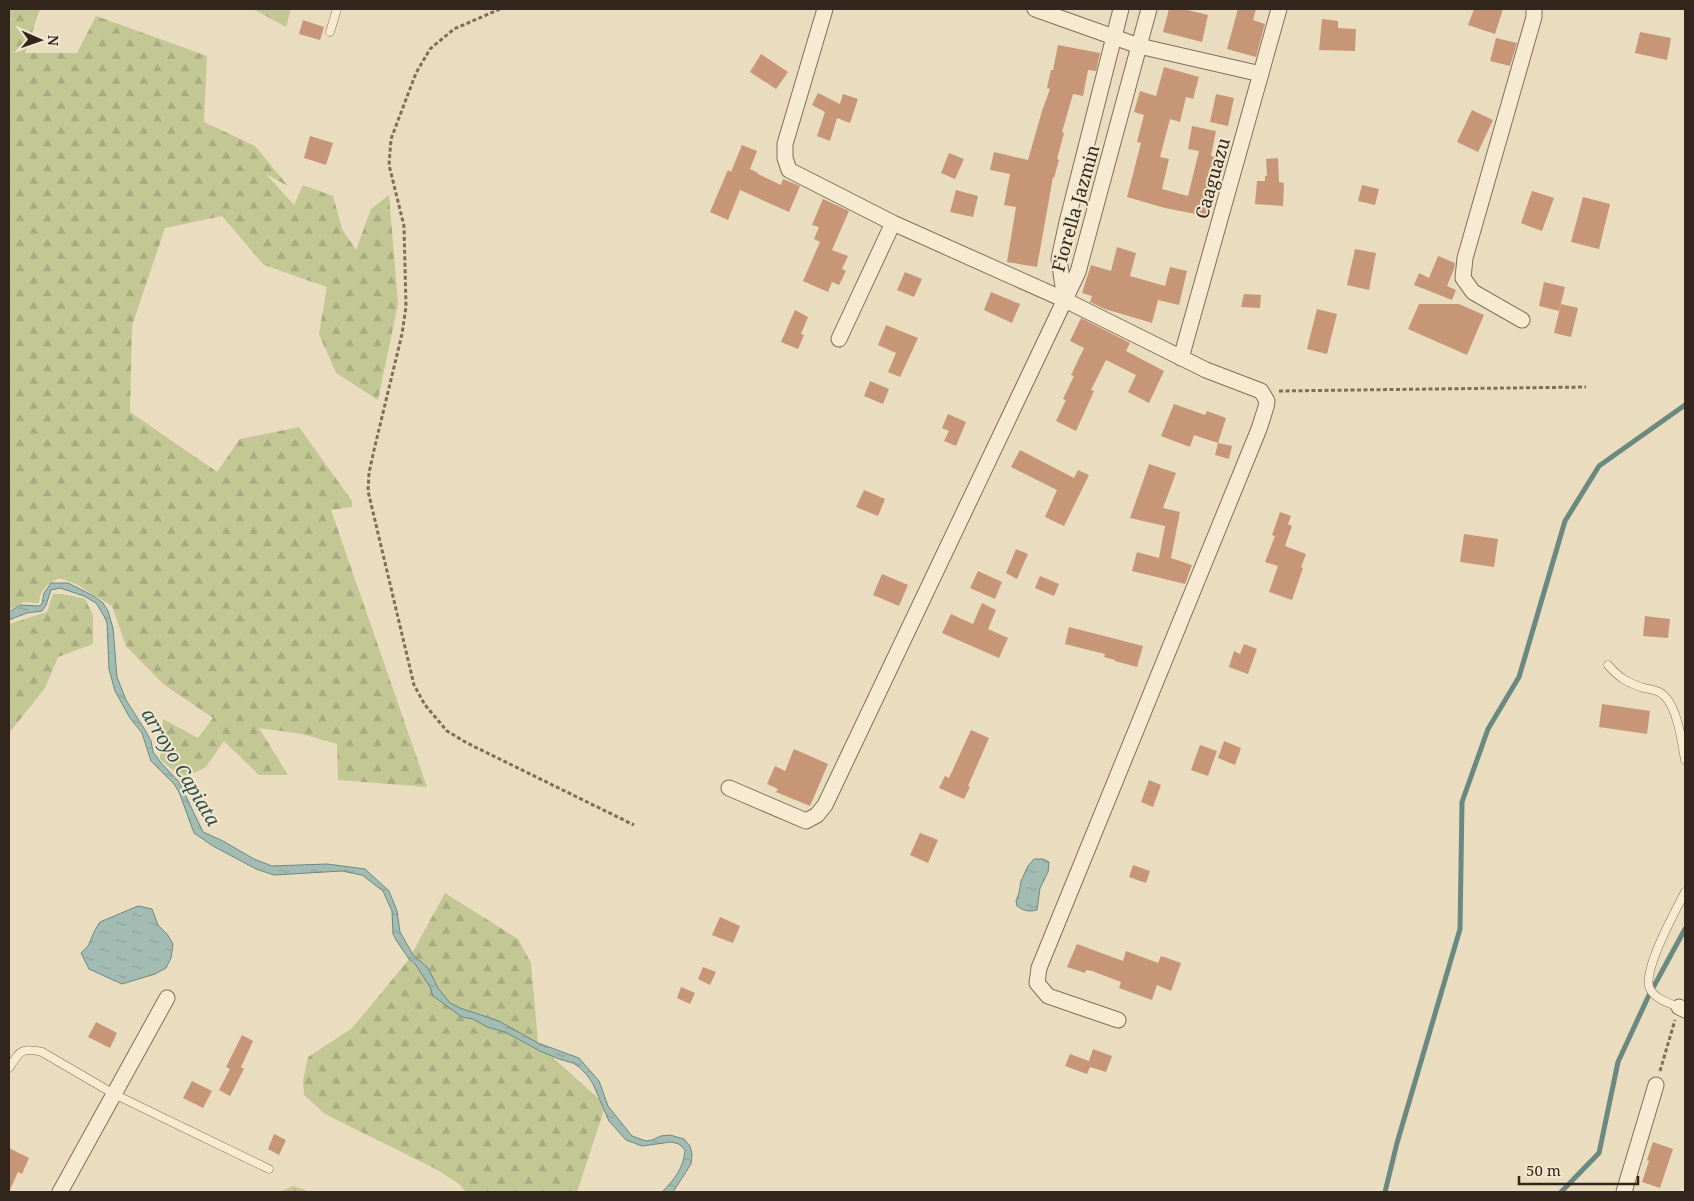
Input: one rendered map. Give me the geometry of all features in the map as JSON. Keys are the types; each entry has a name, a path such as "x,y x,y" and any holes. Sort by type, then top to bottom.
{"street":[{"path":"825,9 785,144 785,158 789,170 892,223 1065,300 1206,370 1261,392 1267,400 1259,429 1039,968 1037,982 1048,996 1118,1020"},
{"path":"1035,9 1139,46 1261,74"},
{"name":"Fiorella Jazmin","path":"1065,300 1059,259 1122,9"},
{"name":"Fiorella Jazmin","path":"1065,300 1080,267 1149,9"},
{"name":"Caaguazu","path":"1181,358 1279,9"},
{"path":"1522,320 1473,292 1463,278 1465,258 1534,17 1534,9"},
{"path":"839,339 892,223"},
{"path":"729,788 806,821 817,815 821,810 836,785 1065,300"},
{"path":"60,1192 167,998"},
{"path":"1624,1192 1656,1085"}],"lane":[{"path":"330,32 336,9"},
{"path":"1608,665 1618,677 1631,684 1660,692 1670,704 1677,719 1685,760"},
{"path":"1682,1008 1665,1002 1656,996 1650,990 1647,980 1655,955 1685,892"},
{"path":"9,1068 19,1053 29,1049 42,1052 114,1094 269,1169"}],"path":[{"path":"500,9 454,29 430,49 416,73 391,139 389,165 404,226 406,307 402,334 369,473 368,491 414,685 425,704 447,731 467,743 634,825"},
{"path":"1261,392 1586,387"},
{"path":"1656,1085 1682,1008"}],"green space":[{"path":"9,9 40,9 25,53 77,53 96,16 207,56 204,122 255,146 288,186 266,174 294,205 303,185 333,196 342,229 356,250 371,209 389,195 398,304 378,400 336,373 319,334 327,287 264,265 222,216 165,228 132,326 130,412 217,472 240,439 299,427 352,501 352,507 331,510 427,787 338,780 337,744 302,734 259,728 288,775 259,775 224,741 205,768 182,778 160,759 163,719 198,738 213,718 163,684 126,646 112,606 76,584 60,578 45,587 39,603 24,602 9,610 9,22 11,19"},
{"path":"253,9 291,9 286,27"},
{"path":"53,594 63,594 85,599 93,615 93,644 58,657 45,688 9,733 9,624 47,612"},
{"path":"445,893 518,939 531,963 540,1050 549,1052 600,1100 604,1110 577,1192 466,1192 458,1183 434,1168 325,1114 304,1095 303,1081 308,1057 351,1029 369,1008 409,959"},
{"path":"293,1186 311,1192 279,1192"}],"water":[{"path":"51,583 68,583 94,596 103,603 108,611 113,628 117,677 126,700 151,741 153,752 179,782 203,832 254,859 272,866 327,864 365,869 389,891 397,911 400,932 413,955 428,968 438,988 450,1003 499,1021 538,1043 579,1058 599,1081 608,1106 632,1136 646,1141 670,1135 684,1139 690,1146 692,1154 691,1164 673,1192 662,1192 678,1173 683,1162 685,1150 679,1144 671,1142 642,1146 626,1140 609,1121 593,1084 579,1067 540,1051 505,1032 487,1027 473,1019 462,1017 433,996 430,987 416,965 409,959 393,934 392,911 383,891 362,875 342,871 274,875 256,869 213,846 194,833 179,792 174,784 151,761 142,733 130,718 115,691 109,669 107,623 96,603 84,596 60,588 51,590 42,611 27,613 9,620 9,612 20,605 39,606 42,604 44,593"},
{"path":"1034,859 1043,859 1049,862 1048,872 1040,888 1037,910 1029,911 1017,906 1016,901 1021,881 1028,866"},
{"path":"138,906 152,909 158,925 173,944 171,958 166,968 155,974 122,984 89,969 81,953 88,946 100,922"}],"building":[{"path":"1169,9 1183,9 1208,15 1202,42 1163,32"},
{"path":"1238,9 1256,9 1253,20 1265,24 1256,57 1227,49"},
{"path":"1474,9 1503,9 1495,34 1468,25"},
{"path":"1322,19 1338,21 1338,28 1356,29 1355,51 1319,50"},
{"path":"303,20 324,27 320,40 299,34"},
{"path":"1640,32 1671,38 1667,60 1635,53"},
{"path":"1496,38 1517,43 1510,66 1490,61"},
{"path":"1058,45 1100,53 1096,71 1088,70 1083,96 1073,94 1062,132 1064,133 1057,159 1059,160 1053,177 1037,267 1007,262 1016,207 1004,205 1010,174 990,170 994,152 1028,160 1050,89 1047,88"},
{"path":"761,54 788,72 776,89 750,72"},
{"path":"1164,67 1199,77 1193,99 1186,97 1180,122 1170,119 1160,157 1169,159 1162,189 1188,196 1199,151 1188,149 1192,126 1216,131 1211,156 1226,159 1222,174 1215,172 1206,216 1165,208 1127,197 1141,143 1137,142 1144,115 1134,112 1140,91 1156,96"},
{"path":"818,93 840,104 843,94 858,99 850,123 837,118 830,141 817,136 825,112 812,105"},
{"path":"1216,94 1234,98 1228,126 1210,122"},
{"path":"1472,110 1493,120 1478,152 1457,142"},
{"path":"310,136 333,143 326,165 304,158"},
{"path":"742,145 757,151 750,169 781,185 783,179 800,186 789,212 740,190 728,220 710,212 728,170 731,172"},
{"path":"949,153 964,159 955,179 941,173"},
{"path":"1278,158 1279,182 1284,183 1283,206 1255,204 1257,181 1265,181 1265,176 1267,176 1266,159"},
{"path":"1362,185 1379,189 1375,205 1358,201"},
{"path":"956,190 978,196 973,217 950,212"},
{"path":"1532,191 1554,198 1542,231 1521,223"},
{"path":"1583,197 1610,204 1599,249 1571,242"},
{"path":"823,199 849,211 832,250 848,256 842,269 846,271 839,285 832,282 828,292 803,281 820,242 814,239 819,227 812,225"},
{"path":"1117,247 1136,253 1130,276 1165,286 1170,267 1187,271 1179,305 1158,300 1152,323 1105,309 1090,302 1092,296 1082,293 1091,265 1111,271"},
{"path":"1355,249 1376,253 1369,290 1347,285"},
{"path":"1438,256 1455,263 1447,286 1456,290 1452,300 1414,285 1419,273 1429,278"},
{"path":"905,272 922,279 914,297 897,290"},
{"path":"1544,282 1565,287 1559,311 1539,306"},
{"path":"991,292 1020,304 1012,323 984,310"},
{"path":"1244,294 1261,295 1260,308 1241,307"},
{"path":"1419,304 1459,304 1484,315 1467,355 1408,329"},
{"path":"1561,304 1578,308 1571,337 1554,333"},
{"path":"1317,309 1337,314 1327,354 1307,349"},
{"path":"795,310 808,317 801,334 804,335 798,349 781,342"},
{"path":"1081,318 1130,343 1126,351 1164,371 1149,403 1128,392 1136,375 1106,360 1091,390 1094,391 1076,431 1056,421 1066,400 1063,399 1074,376 1071,375 1084,348 1070,341"},
{"path":"886,325 918,338 900,377 888,372 896,353 878,345"},
{"path":"870,381 889,389 883,404 864,396"},
{"path":"1174,404 1205,415 1207,411 1226,418 1218,443 1194,435 1190,447 1161,436"},
{"path":"948,414 966,422 956,446 944,441 949,431 942,428"},
{"path":"1218,443 1232,446 1229,459 1215,455"},
{"path":"1020,450 1074,478 1078,470 1089,475 1064,526 1045,517 1057,490 1011,467"},
{"path":"1149,464 1176,473 1163,508 1180,512 1171,558 1192,565 1185,584 1132,571 1137,552 1159,558 1165,526 1130,518"},
{"path":"864,490 885,499 878,516 856,507"},
{"path":"1280,512 1291,516 1288,524 1292,526 1285,546 1306,554 1292,600 1269,592 1278,566 1265,562 1275,536 1272,535"},
{"path":"1464,534 1498,539 1494,567 1460,562"},
{"path":"1016,549 1028,554 1017,579 1006,573"},
{"path":"978,571 1002,582 995,599 970,588"},
{"path":"882,574 908,585 899,606 873,595"},
{"path":"1040,576 1059,584 1054,596 1035,588"},
{"path":"982,603 996,610 988,629 1008,638 999,658 942,633 951,614 973,624"},
{"path":"1645,616 1670,619 1668,638 1643,636"},
{"path":"1069,627 1143,646 1137,667 1104,657 1105,654 1065,644"},
{"path":"1244,644 1257,649 1248,674 1229,667 1234,651 1240,654"},
{"path":"1602,704 1650,711 1647,734 1599,727"},
{"path":"971,730 989,738 964,799 939,788 945,776 949,778"},
{"path":"1224,741 1241,748 1235,765 1218,758"},
{"path":"1200,745 1217,751 1208,776 1191,770"},
{"path":"794,749 828,764 810,806 776,792 778,789 767,784 775,766 785,771"},
{"path":"1149,780 1161,785 1153,807 1141,802"},
{"path":"920,833 938,840 928,863 910,855"},
{"path":"1133,865 1150,871 1146,883 1129,877"},
{"path":"720,917 740,926 733,943 712,935"},
{"path":"1077,944 1123,961 1126,951 1158,963 1161,956 1181,963 1171,991 1157,985 1152,1000 1119,988 1121,982 1092,971 1086,970 1085,973 1067,967"},
{"path":"703,967 716,972 710,985 698,979"},
{"path":"681,987 695,993 690,1004 677,998"},
{"path":"96,1022 117,1033 110,1048 88,1037"},
{"path":"242,1035 253,1041 241,1067 244,1069 230,1096 219,1090 230,1069 226,1067"},
{"path":"1093,1049 1112,1056 1106,1072 1090,1067 1087,1074 1065,1066 1070,1054 1089,1061"},
{"path":"192,1081 212,1091 203,1108 183,1098"},
{"path":"274,1134 286,1140 279,1155 268,1149"},
{"path":"1653,1142 1673,1149 1660,1188 1642,1182"},
{"path":"9,1148 29,1158 22,1174 18,1172 9,1192"}],"waterway":[{"path":"1385,1192 1397,1143 1460,929 1462,802 1488,729 1519,677 1565,521 1599,466 1685,405"},
{"path":"1654,986 1685,929"},
{"path":"1561,1192 1599,1153 1618,1062 1649,995"}],"water label":[{"name":"arroyo Capiata","path":"181,767"}]}
